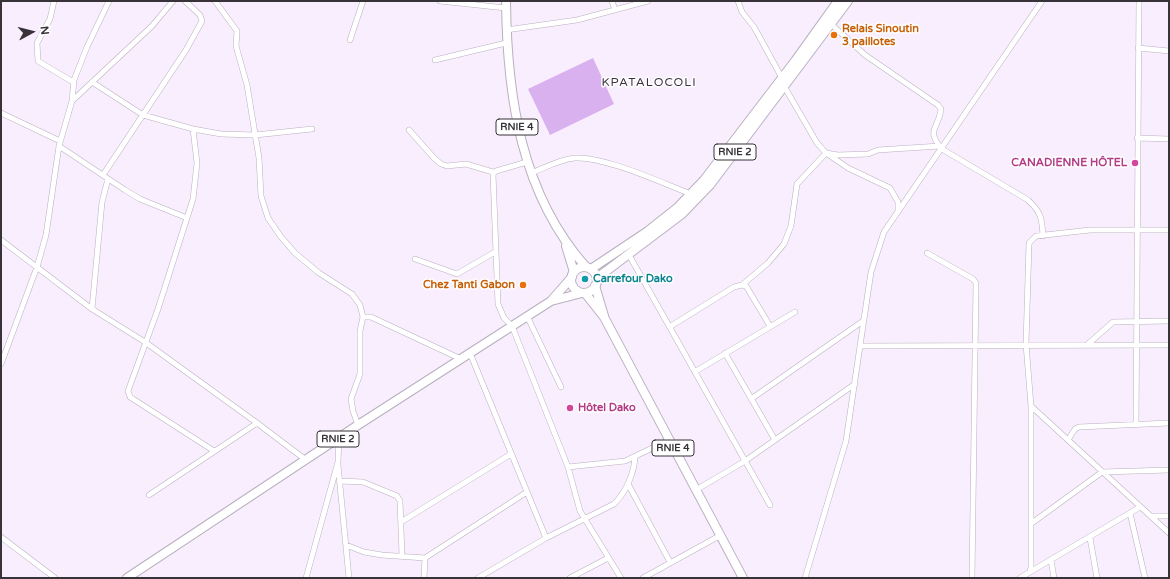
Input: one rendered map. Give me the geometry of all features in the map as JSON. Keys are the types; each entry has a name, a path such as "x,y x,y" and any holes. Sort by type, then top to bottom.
{"main road":[{"name":"RNIE 2","path":"596,282 682,214 700,196 724,167 838,1"},
{"name":"RNIE 2","path":"588,268 648,231 691,194 714,168 848,1"},
{"name":"RNIE 4","path":"506,4 506,43 513,108 527,162 548,213 565,243 588,268"},
{"name":"RNIE 4","path":"565,243 573,275"},
{"path":"580,268 588,268 596,282 590,291 551,301 580,268"},
{"path":"573,275 574,287 583,293"},
{"name":"RNIE 4","path":"596,282 604,317"},
{"name":"RNIE 4","path":"583,293 604,317 721,535 742,578"},
{"name":"RNIE 2","path":"127,578 358,425 551,301"}],"street":[{"path":"54,1 50,19 37,42 38,61 73,82"},
{"path":"1,364 3,352 37,267 50,214 60,143 72,101 73,82 87,47 109,1"},
{"path":"72,101 152,26 173,1"},
{"path":"103,175 143,115 202,21 200,15 185,1"},
{"path":"215,1 237,31 236,46 247,85 254,135 259,158 261,196 268,218 281,237 295,253 319,273 352,294 360,305 363,317 360,331 360,374 351,400 358,425"},
{"path":"350,40 363,1"},
{"path":"440,1 506,4"},
{"path":"612,1 615,10"},
{"path":"506,30 577,20 648,1"},
{"path":"738,1 742,12 754,27 810,133 826,153 848,168 890,188 898,202 898,212"},
{"path":"805,578 846,441 871,272 884,232 1042,1"},
{"path":"1136,424 1136,345 1138,322 1136,230 1139,1"},
{"path":"831,24 865,54 938,105 941,109 941,114 934,128 934,137 941,148 1028,200 1037,208 1042,219 1043,236"},
{"path":"434,60 506,43"},
{"path":"1138,48 1169,51"},
{"path":"92,82 143,115 193,129 221,134 254,135 312,129"},
{"path":"1,113 60,143 108,179 140,198 187,218"},
{"path":"193,129 197,163 197,179 193,199 129,388 130,397 214,450"},
{"path":"409,130 434,158 441,164 447,166 466,164 493,172 527,162"},
{"path":"1137,138 1169,139"},
{"path":"826,153 838,155 868,154 878,150 941,148"},
{"path":"671,326 734,288 742,285 768,263 784,244 791,226 797,184 826,153"},
{"path":"531,173 566,159 582,158 628,170 691,194"},
{"path":"493,172 498,304 504,318 512,326 568,467 576,502 621,578"},
{"path":"92,309 102,202 108,179"},
{"path":"1030,572 1032,522 1031,406 1026,344 1027,249 1031,240 1036,236 1090,230 1169,230"},
{"path":"1,240 92,309 145,342 306,460"},
{"path":"415,259 457,274 495,252"},
{"path":"927,253 973,279 976,283 972,578"},
{"path":"629,255 671,326 770,505"},
{"path":"742,285 746,286 770,326"},
{"path":"696,371 795,312"},
{"path":"527,316 561,387"},
{"path":"363,317 371,317 461,359"},
{"path":"752,399 863,321"},
{"path":"1088,344 1113,322 1169,321"},
{"path":"860,346 1026,344 1169,345"},
{"path":"470,353 546,538"},
{"path":"725,353 775,440"},
{"path":"696,490 745,461 855,384"},
{"path":"1031,406 1169,533"},
{"path":"149,495 177,478 214,450 257,423"},
{"path":"1068,440 1075,429 1079,426 1169,423"},
{"path":"306,578 338,462 340,438"},
{"path":"568,467 618,463 635,457 669,440"},
{"path":"401,522 511,454"},
{"path":"478,578 546,538 614,504 620,498 628,484 635,457"},
{"path":"338,462 349,578"},
{"path":"1032,522 1102,472 1169,470"},
{"path":"340,481 363,482 397,496 400,501 402,556"},
{"path":"628,484 670,562"},
{"path":"346,545 364,552 425,558 527,492"},
{"path":"1020,578 1090,538 1140,507"},
{"path":"1130,513 1145,578"},
{"path":"1151,516 1169,516"},
{"path":"643,578 721,535"},
{"path":"1,537 55,578"},
{"path":"1090,538 1097,578"},
{"path":"424,578 425,558"},
{"path":"570,578 608,558"},
{"path":"1051,560 1054,578"}],"shaded area":[{"path":"593,58 614,104 550,135 528,89"}],"place":[{"name":"Relais Sinoutin 3 paillotes","path":"834,35"},
{"name":"CANADIENNE HÔTEL","path":"1135,163"},
{"name":"Carrefour Dako","path":"585,279"},
{"name":"Chez Tanti Gabon","path":"523,285"},
{"name":"Hôtel Dako","path":"570,408"}],"district":[{"name":"KPATALOCOLI","path":"649,83"}]}
